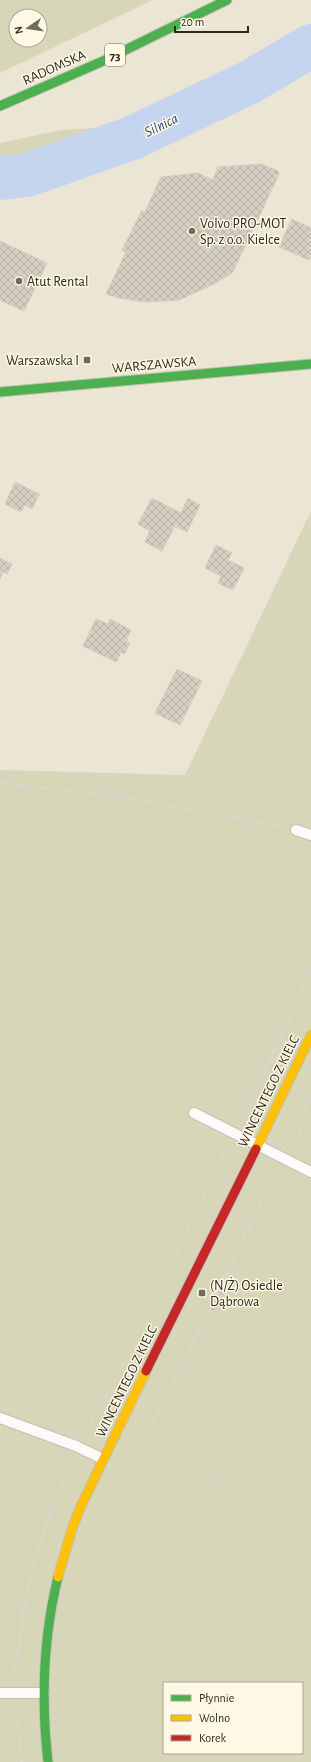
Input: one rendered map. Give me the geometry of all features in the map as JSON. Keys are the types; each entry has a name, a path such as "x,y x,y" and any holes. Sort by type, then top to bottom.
{"street":[{"name":"RADOMSKA","path":"0,106 101,62 227,0"},
{"name":"WARSZAWSKA","path":"0,392 311,364"},
{"name":"WINCENTEGO Z KIELC","path":"48,1762 44,1693 49,1626 61,1566 73,1527 103,1459 311,1035"}],"lane":[{"path":"296,830 311,835"},
{"path":"194,1113 311,1172"},
{"path":"0,1418 76,1446 103,1459"},
{"path":"0,1693 44,1693"}],"path":[{"path":"0,783 111,795 230,816 296,830"},
{"path":"174,1259 221,1163 231,1131 252,1093 298,999 311,967"},
{"path":"299,1150 299,1121 311,1095"},
{"path":"136,1450 153,1423 262,1200 288,1172"},
{"path":"103,1400 114,1379"},
{"path":"189,1464 311,1534"}],"green space":[{"path":"0,0 153,0 0,73"},
{"path":"112,127 125,137 103,151 53,171 0,187 0,143 61,130"},
{"path":"311,511 311,1762 0,1762 0,770 185,775"}],"building":[{"name":"Volvo PRO-MOT Sp. z o.o. Kielce","path":"262,164 278,171 279,174 233,272 216,283 179,300 145,302 119,298 106,294 126,252 122,250 142,210 145,212 161,177 198,173 213,180 218,167"},
{"path":"292,219 311,228 311,256 309,260 279,247"},
{"name":"Atut Rental","path":"0,241 47,263 24,311 0,300"},
{"path":"15,482 39,494 32,509 25,505 21,512 5,504"},
{"path":"152,498 181,513 188,498 200,505 187,532 175,526 162,551 145,542 150,531 138,524"},
{"path":"216,545 232,553 228,560 244,568 233,590 218,583 221,576 205,568"},
{"path":"0,558 12,564 7,574 3,572 0,579"},
{"path":"96,619 108,624 110,619 131,630 126,641 130,643 124,654 121,652 116,662 83,646"},
{"path":"177,669 202,681 191,703 166,691"},
{"path":"166,691 191,703 180,725 155,713"},
{"path":"220,1291 224,1293 214,1311 211,1309"}],"waterway":[{"name":"Silnica","path":"0,178 27,175 132,138 248,83 311,46"}],"traffic: fast":[{"path":"0,106 101,62 227,0"},
{"path":"0,392 311,364"},
{"path":"48,1762 44,1716 46,1646 58,1577"}],"traffic: slow":[{"path":"256,1149 311,1035"},
{"path":"58,1577 72,1529 81,1506 146,1371"}],"traffic: jam":[{"path":"146,1371 256,1149"}],"place":[{"name":"Volvo PRO-MOT Sp. z o.o. Kielce","path":"192,231"},
{"name":"Atut Rental","path":"19,281"},
{"name":"Warszawska I","path":"87,360"},
{"name":"(N/Ż) Osiedle Dąbrowa","path":"202,1293"}]}
